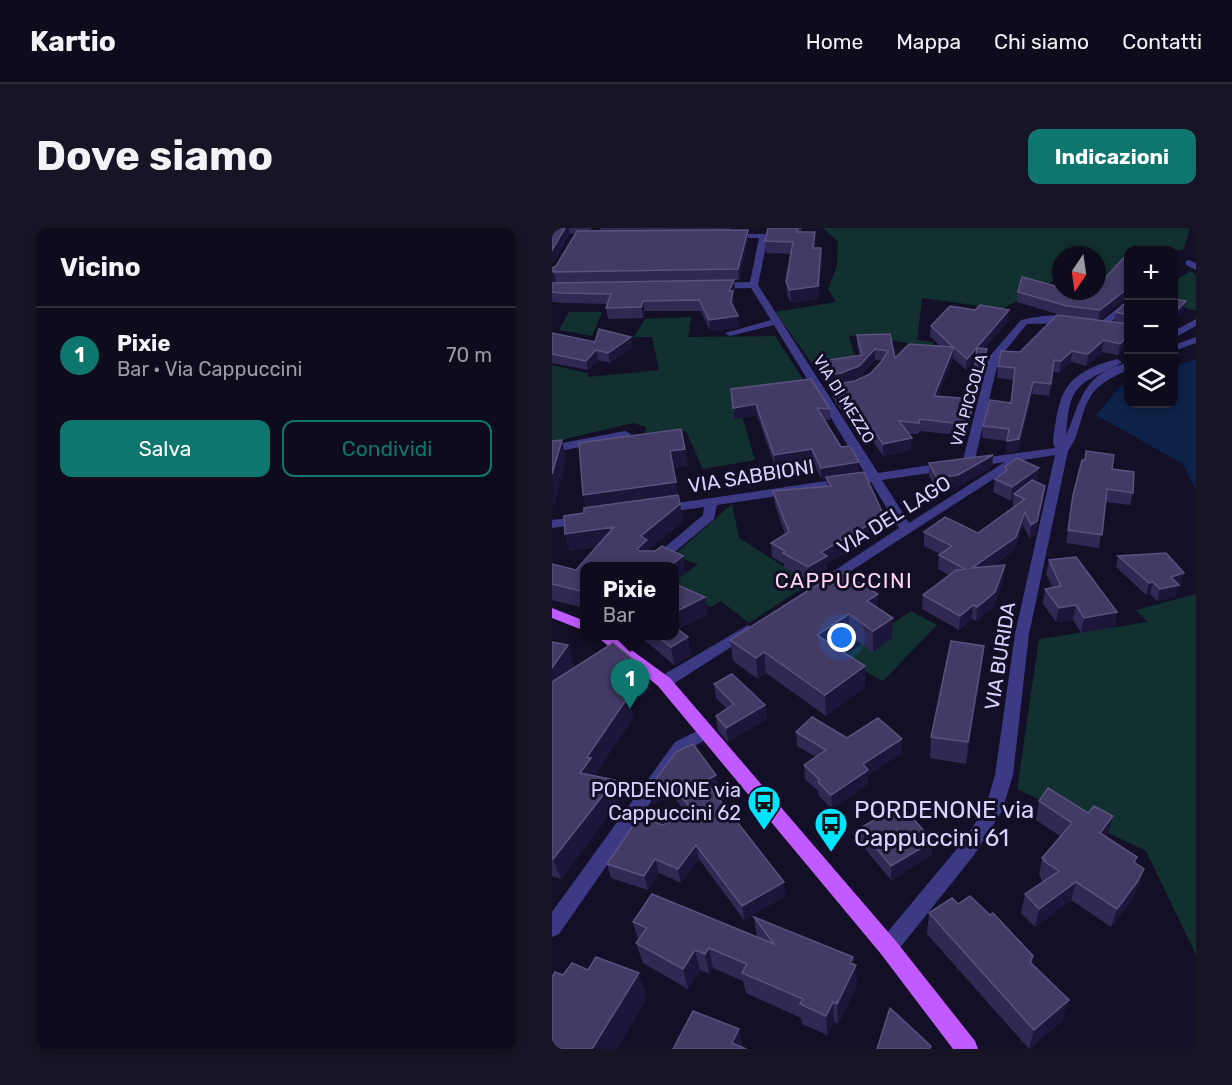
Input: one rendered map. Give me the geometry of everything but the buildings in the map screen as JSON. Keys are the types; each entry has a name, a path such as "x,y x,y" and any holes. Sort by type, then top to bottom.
{"main road":[{"path":"552,613 580,624"},
{"path":"608,640 664,682 888,947 967,1049"}],"street":[{"path":"702,286 754,285 764,236 721,236"},
{"name":"VIA DI MEZZO","path":"754,285 776,322 826,393 873,477 907,530"},
{"path":"1090,324 1124,305"},
{"name":"VIA PICCOLA","path":"968,464 994,357 1024,322 1046,319 1119,330"},
{"path":"730,333 776,322"},
{"path":"1178,332 1196,322"},
{"path":"1178,346 1196,340"},
{"path":"1062,451 1059,443 1065,394 1074,382 1124,358"},
{"name":"VIA BURIDA","path":"888,947 967,850 993,811 1004,775 1022,634 1062,451 1069,441 1087,393 1106,378 1124,368"},
{"path":"552,449 625,434"},
{"name":"VIA SABBIONI","path":"654,510 1062,451"},
{"name":"VIA DEL LAGO","path":"816,587 1023,456"},
{"path":"656,562 709,516 711,502"},
{"path":"552,524 597,518"},
{"path":"664,682 755,625"},
{"path":"552,928 681,746 706,732"}],"green space":[{"path":"823,228 1190,228 1183,250 1178,250 1178,246 1124,246 1124,270 1106,281 1106,246 1052,246 1052,282 1002,309 922,298 917,340 933,342 934,347 889,340 888,333 849,336 856,360 814,366 775,312 836,302 828,289 837,266 838,242"},
{"path":"1191,271 1196,275 1196,311 1178,306 1178,279"},
{"path":"569,312 602,312 592,336 559,330"},
{"path":"691,317 688,337 775,336 808,387 736,395 755,460 703,469 686,431 645,436 646,427 633,423 552,442 552,365 588,373 588,377 659,370 652,337 634,337 645,319"},
{"path":"732,504 739,538 810,583 749,623 721,601 710,607 679,590 679,578 698,564 673,556"},
{"path":"1196,594 1196,955 1146,851 1017,789 1039,639 1148,622 1136,610"},
{"path":"911,611 937,625 883,681 841,658"}],"water":[{"path":"1196,359 1196,491 1183,464 1096,415 1124,384 1124,408 1178,408 1178,366"}],"place":[{"name":"Pixie","path":"630,709"},
{"name":"PORDENONE via Cappuccini 62","path":"764,831"},
{"name":"PORDENONE via Cappuccini 61","path":"831,853"}],"district":[{"name":"CAPPUCCINI","path":"844,580"}]}
